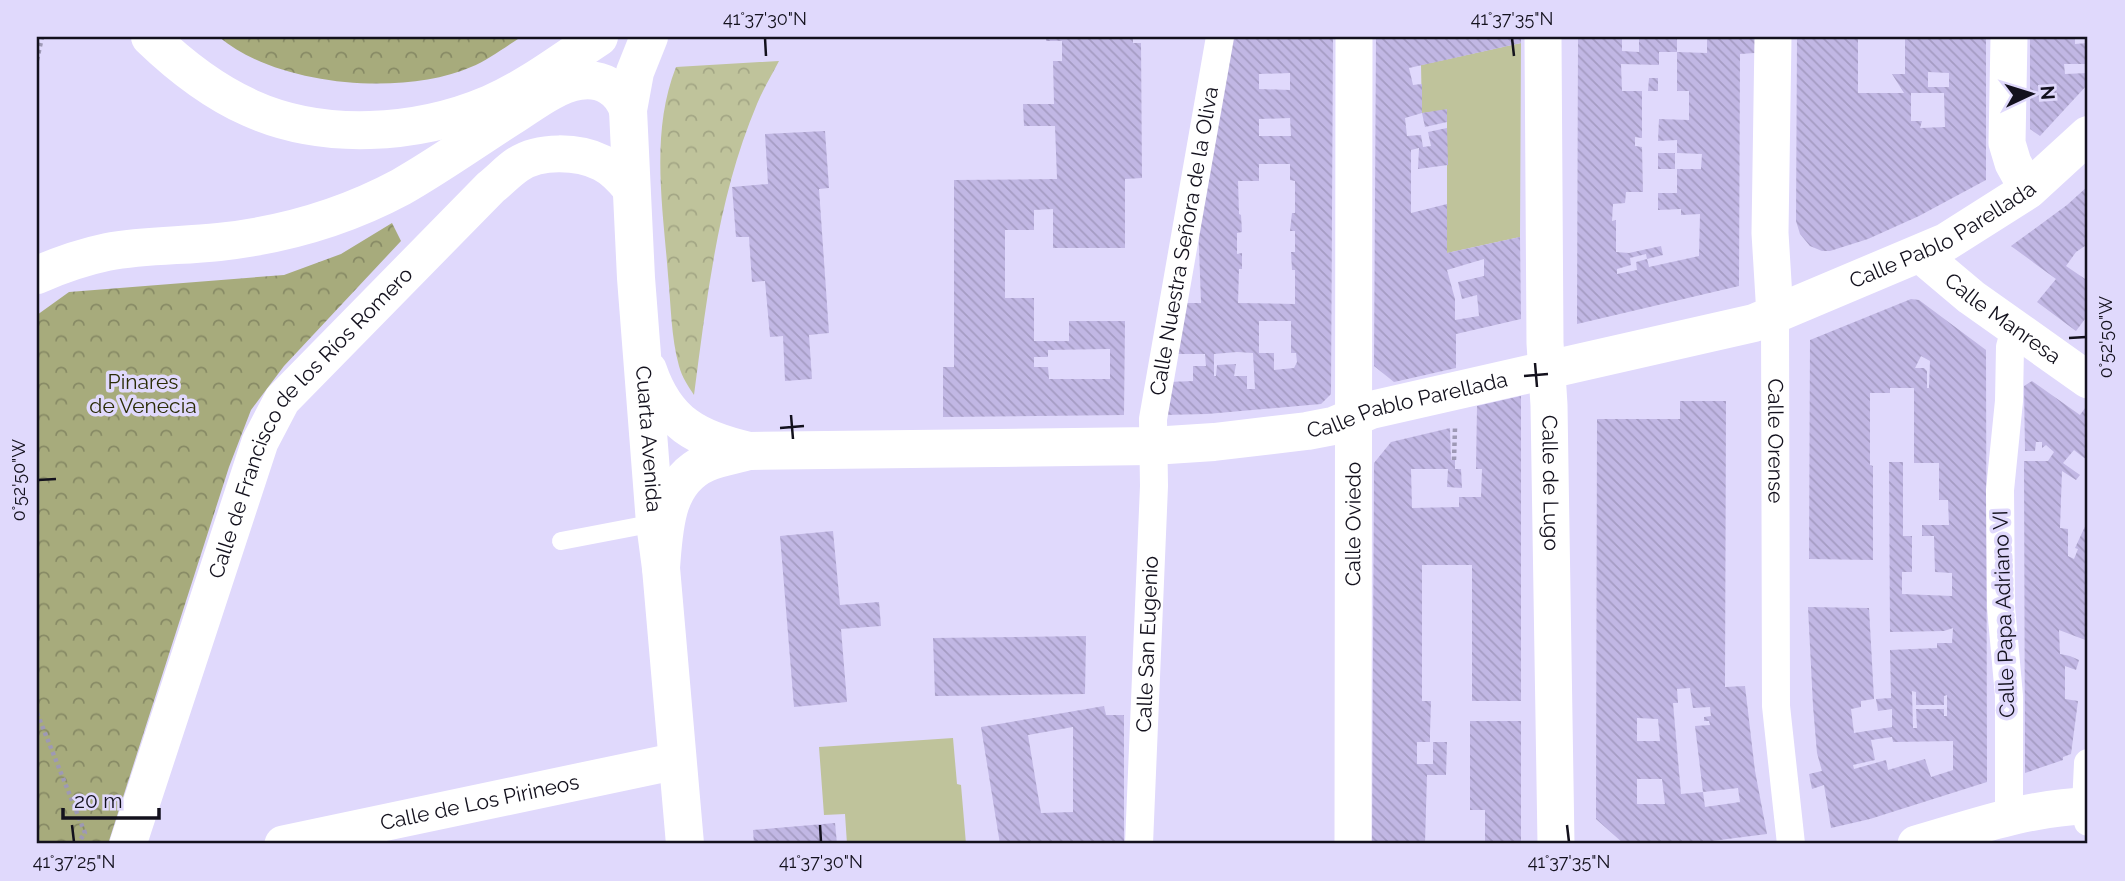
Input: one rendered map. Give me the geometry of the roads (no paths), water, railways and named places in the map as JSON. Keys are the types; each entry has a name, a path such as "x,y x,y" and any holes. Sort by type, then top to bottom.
{"street":[{"path":"150,37 185,69 250,108 293,122 323,127 380,129 441,120 491,103 522,87 599,37"},
{"name":"Cuarta Avenida","path":"649,37 635,72 628,110 631,189 655,523 685,844"},
{"name":"Calle Nuestra Señora de la Oliva","path":"1152,446 1153,419 1220,37"},
{"name":"Calle Oviedo","path":"1353,844 1354,37"},
{"name":"Calle de Lugo","path":"1543,37 1546,369 1556,844"},
{"name":"Calle Orense","path":"1773,37 1770,233 1775,314 1776,706 1791,844"},
{"path":"2009,37 2007,143 2013,163 2028,190"},
{"path":"37,275 71,261 109,252 220,242 282,232 321,222 400,187 533,103 571,83 593,80 611,86 625,101 628,110"},
{"name":"Calle Pablo Parellada","path":"661,568 664,523 675,492 684,479 706,463 749,451 1152,446 1214,442 1333,426 1371,410 1741,327 1775,314 1920,254 1971,228 2028,190 2088,135"},
{"name":"Calle de Francisco de los Ríos Romero","path":"128,844 260,442 282,400 491,187 519,164 548,155 574,155 602,163 618,174 631,189"},
{"name":"Calle Manresa","path":"1920,254 1971,297 2088,380"},
{"name":"Calle Papa Adriano VI","path":"2009,817 2008,696 2001,607 2000,490 2009,401 2010,347 2015,328"},
{"name":"Calle Pablo Parellada","path":"641,348 658,394 671,414 685,427 705,438 749,451"},
{"name":"Calle San Eugenio","path":"1139,844 1153,499 1152,446"},
{"name":"Calle de Los Pirineos","path":"283,844 677,761"},
{"path":"1916,844 2009,817 2048,809 2087,811 2088,763"}],"lane":[{"path":"561,541 655,523"}],"park label":[{"name":"Pinares de Venecia","path":"143,394"}]}
